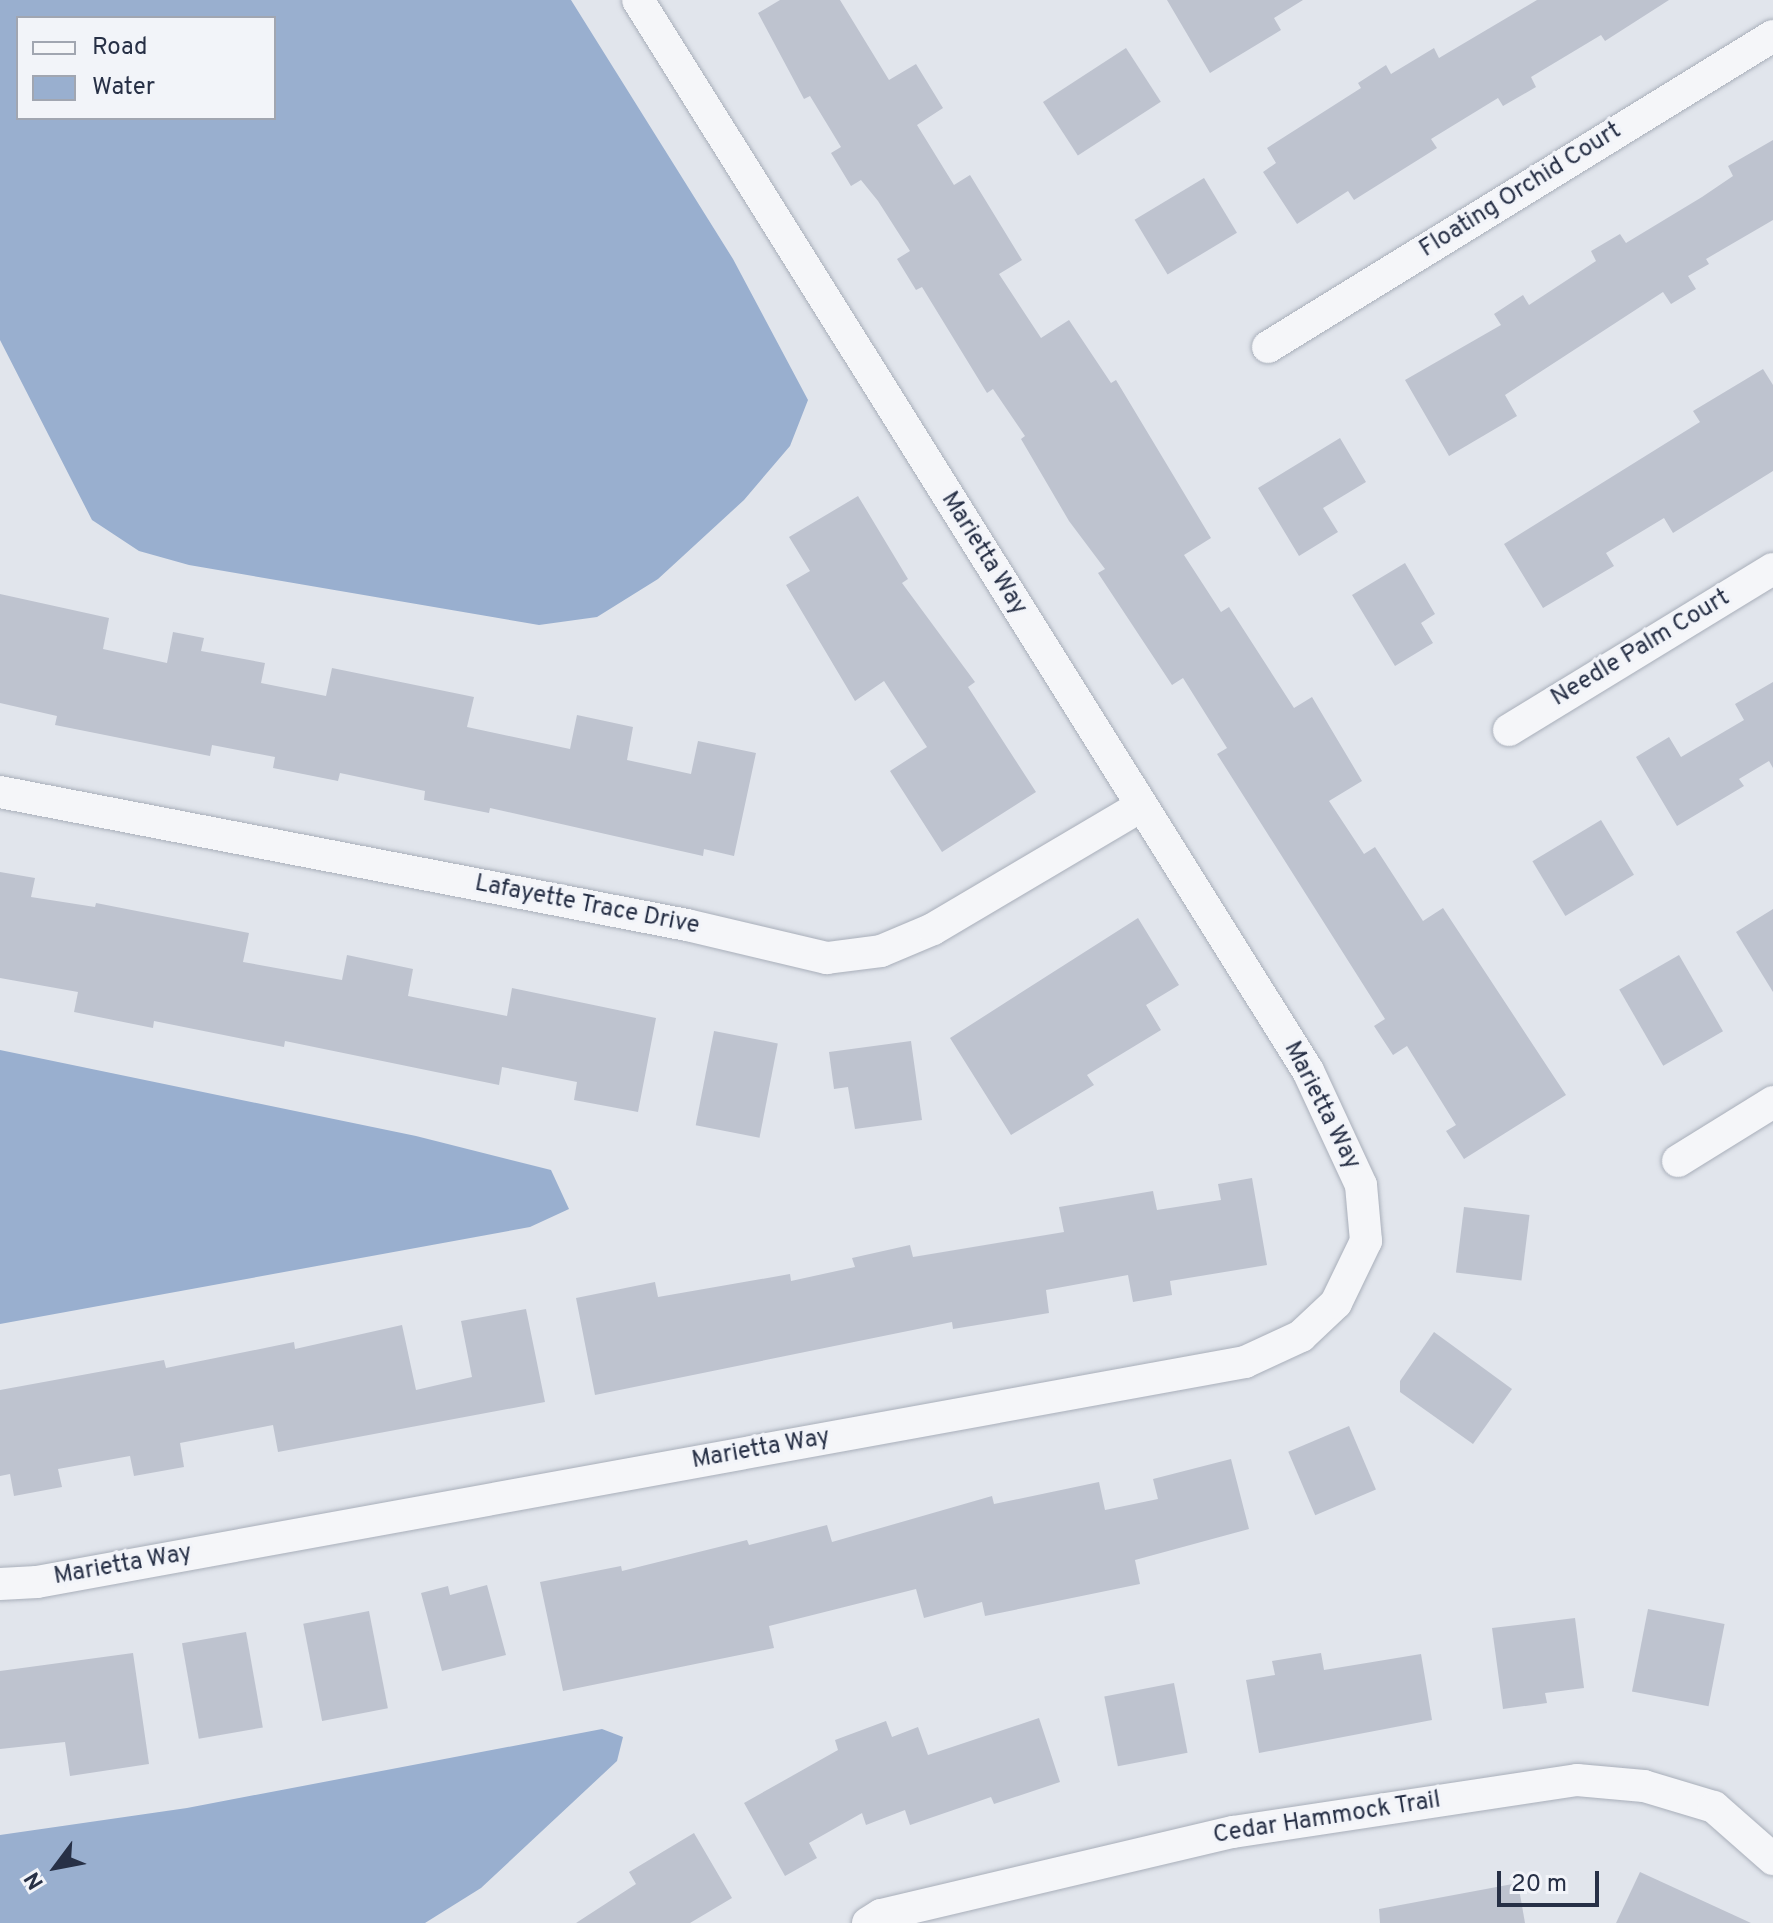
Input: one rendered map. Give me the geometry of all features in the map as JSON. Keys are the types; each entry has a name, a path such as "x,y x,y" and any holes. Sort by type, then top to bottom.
{"street":[{"name":"Marietta Way","path":"0,1584 37,1582 1245,1362 1301,1336 1336,1303 1366,1241 1361,1185 1308,1071 638,0"},
{"name":"Floating Orchid Court","path":"1268,347 1773,36"},
{"name":"Needle Palm Court","path":"1509,730 1773,569"},
{"name":"Lafayette Trace Drive","path":"0,792 687,925 827,958 881,951 933,929 1141,806"},
{"path":"1678,1161 1773,1102"},
{"name":"Cedar Hammock Trail","path":"868,1923 881,1915 1233,1832 1577,1780 1644,1786 1714,1807 1773,1859"}],"water":[{"path":"0,0 571,0 733,259 808,400 790,446 744,500 658,579 597,617 539,625 189,565 139,551 92,520 0,340"},
{"path":"0,1050 416,1136 551,1170 569,1209 530,1227 0,1324"},
{"path":"602,1729 623,1737 617,1761 481,1888 425,1923 0,1923 0,1835 187,1808"}],"building":[{"path":"780,0 840,0 889,80 916,64 943,108 917,125 954,185 970,175 1022,260 999,274 1041,338 1069,320 1111,383 1116,380 1211,538 1184,555 1221,612 1229,607 1294,708 1312,697 1362,781 1329,801 1364,854 1375,847 1423,921 1443,908 1566,1095 1464,1159 1446,1131 1456,1125 1407,1046 1393,1055 1374,1026 1385,1019 1217,754 1227,748 1183,678 1172,685 1098,573 1105,569 1069,521 1021,439 1025,436 993,389 987,393 922,287 916,290 897,259 910,251 878,201 861,180 851,186 831,153 841,147 810,96 804,99 758,13"},
{"path":"1167,0 1303,0 1274,18 1281,30 1210,73"},
{"path":"1537,0 1669,0 1605,41 1601,35 1531,77 1536,87 1503,106 1498,98 1431,139 1437,148 1354,200 1348,191 1297,224 1263,172 1276,163 1267,148 1361,88 1358,83 1386,65 1391,74 1434,48 1439,58"},
{"path":"1126,48 1161,102 1078,156 1043,102"},
{"path":"1773,140 1773,220 1706,259 1709,264 1688,276 1696,289 1671,304 1663,292 1505,395 1517,416 1449,456 1405,380 1501,325 1494,314 1523,295 1529,305 1596,261 1591,251 1620,234 1626,243 1702,197 1733,176 1728,166"},
{"path":"1204,178 1237,233 1168,275 1135,220"},
{"path":"1763,369 1773,385 1773,471 1673,533 1664,518 1606,553 1614,566 1543,608 1504,544 1700,422 1693,411"},
{"path":"1340,438 1366,482 1323,508 1338,532 1299,556 1258,488"},
{"path":"858,496 908,579 902,583 975,682 968,687 1036,792 942,852 890,771 927,747 884,681 855,701 786,585 810,571 789,537"},
{"path":"1405,563 1435,614 1421,623 1433,643 1395,666 1352,595"},
{"path":"0,594 109,618 103,649 167,663 173,632 204,638 201,651 265,663 261,683 326,696 332,668 474,697 467,727 570,749 577,715 633,727 627,760 691,774 698,741 756,753 734,856 704,849 703,856 490,808 489,813 424,800 425,791 340,773 338,781 273,768 275,757 212,745 210,756 55,725 57,716 0,703"},
{"path":"1773,682 1773,768 1769,761 1739,779 1744,786 1677,826 1636,757 1669,737 1681,757 1744,720 1735,704"},
{"path":"1601,820 1634,875 1565,916 1532,861"},
{"path":"0,872 35,878 31,897 95,907 96,903 249,933 243,962 342,980 347,955 413,969 408,996 507,1016 512,988 656,1018 638,1112 574,1100 577,1082 502,1067 499,1085 285,1041 284,1047 154,1021 153,1028 74,1012 78,992 0,978"},
{"path":"1773,909 1773,992 1736,932"},
{"path":"1138,918 1179,985 1146,1005 1161,1030 1087,1075 1094,1085 1011,1135 950,1038"},
{"path":"1679,955 1723,1031 1663,1066 1619,989"},
{"path":"714,1031 778,1043 759,1138 696,1125"},
{"path":"911,1041 922,1120 855,1129 848,1087 834,1089 829,1052"},
{"path":"1252,1178 1267,1265 1170,1281 1172,1295 1133,1302 1128,1275 1046,1290 1049,1313 953,1329 952,1322 595,1395 576,1298 655,1282 658,1297 790,1274 791,1281 855,1267 852,1258 910,1245 913,1257 1064,1232 1059,1207 1153,1191 1157,1210 1221,1200 1218,1184"},
{"path":"1464,1207 1530,1215 1521,1281 1456,1273"},
{"path":"526,1309 545,1402 278,1452 273,1425 180,1443 184,1467 134,1476 130,1456 58,1469 62,1487 14,1496 10,1474 0,1476 0,1390 164,1360 166,1368 294,1342 295,1349 402,1325 416,1390 472,1377 461,1321"},
{"path":"1434,1332 1512,1389 1473,1444 1400,1392 1400,1381"},
{"path":"1349,1426 1376,1490 1315,1515 1288,1452"},
{"path":"1231,1459 1249,1529 1135,1560 1140,1584 985,1616 982,1602 924,1618 916,1589 769,1626 774,1648 563,1691 540,1582 621,1566 622,1571 747,1540 749,1545 827,1525 832,1542 992,1496 994,1504 1099,1482 1105,1510 1158,1499 1153,1479"},
{"path":"487,1585 506,1655 442,1671 421,1593 448,1586 450,1595"},
{"path":"1648,1609 1725,1624 1709,1706 1632,1691"},
{"path":"369,1611 388,1708 322,1721 303,1624"},
{"path":"1575,1618 1584,1688 1545,1693 1547,1703 1503,1709 1492,1628"},
{"path":"246,1632 263,1728 199,1739 182,1643"},
{"path":"133,1653 149,1764 70,1776 65,1742 0,1749 0,1671"},
{"path":"1321,1653 1324,1670 1421,1654 1432,1720 1259,1753 1246,1680 1275,1675 1272,1661"},
{"path":"1174,1683 1188,1753 1118,1766 1104,1697"},
{"path":"1039,1718 1060,1782 994,1804 991,1797 910,1825 905,1810 866,1825 862,1813 809,1843 817,1858 785,1876 744,1803 838,1750 835,1740 886,1721 892,1737 918,1727 928,1755"},
{"path":"694,1833 732,1898 690,1923 576,1923 636,1884 629,1872"},
{"path":"1640,1872 1751,1923 1616,1923"},
{"path":"1518,1883 1525,1923 1380,1923 1379,1909"}]}
